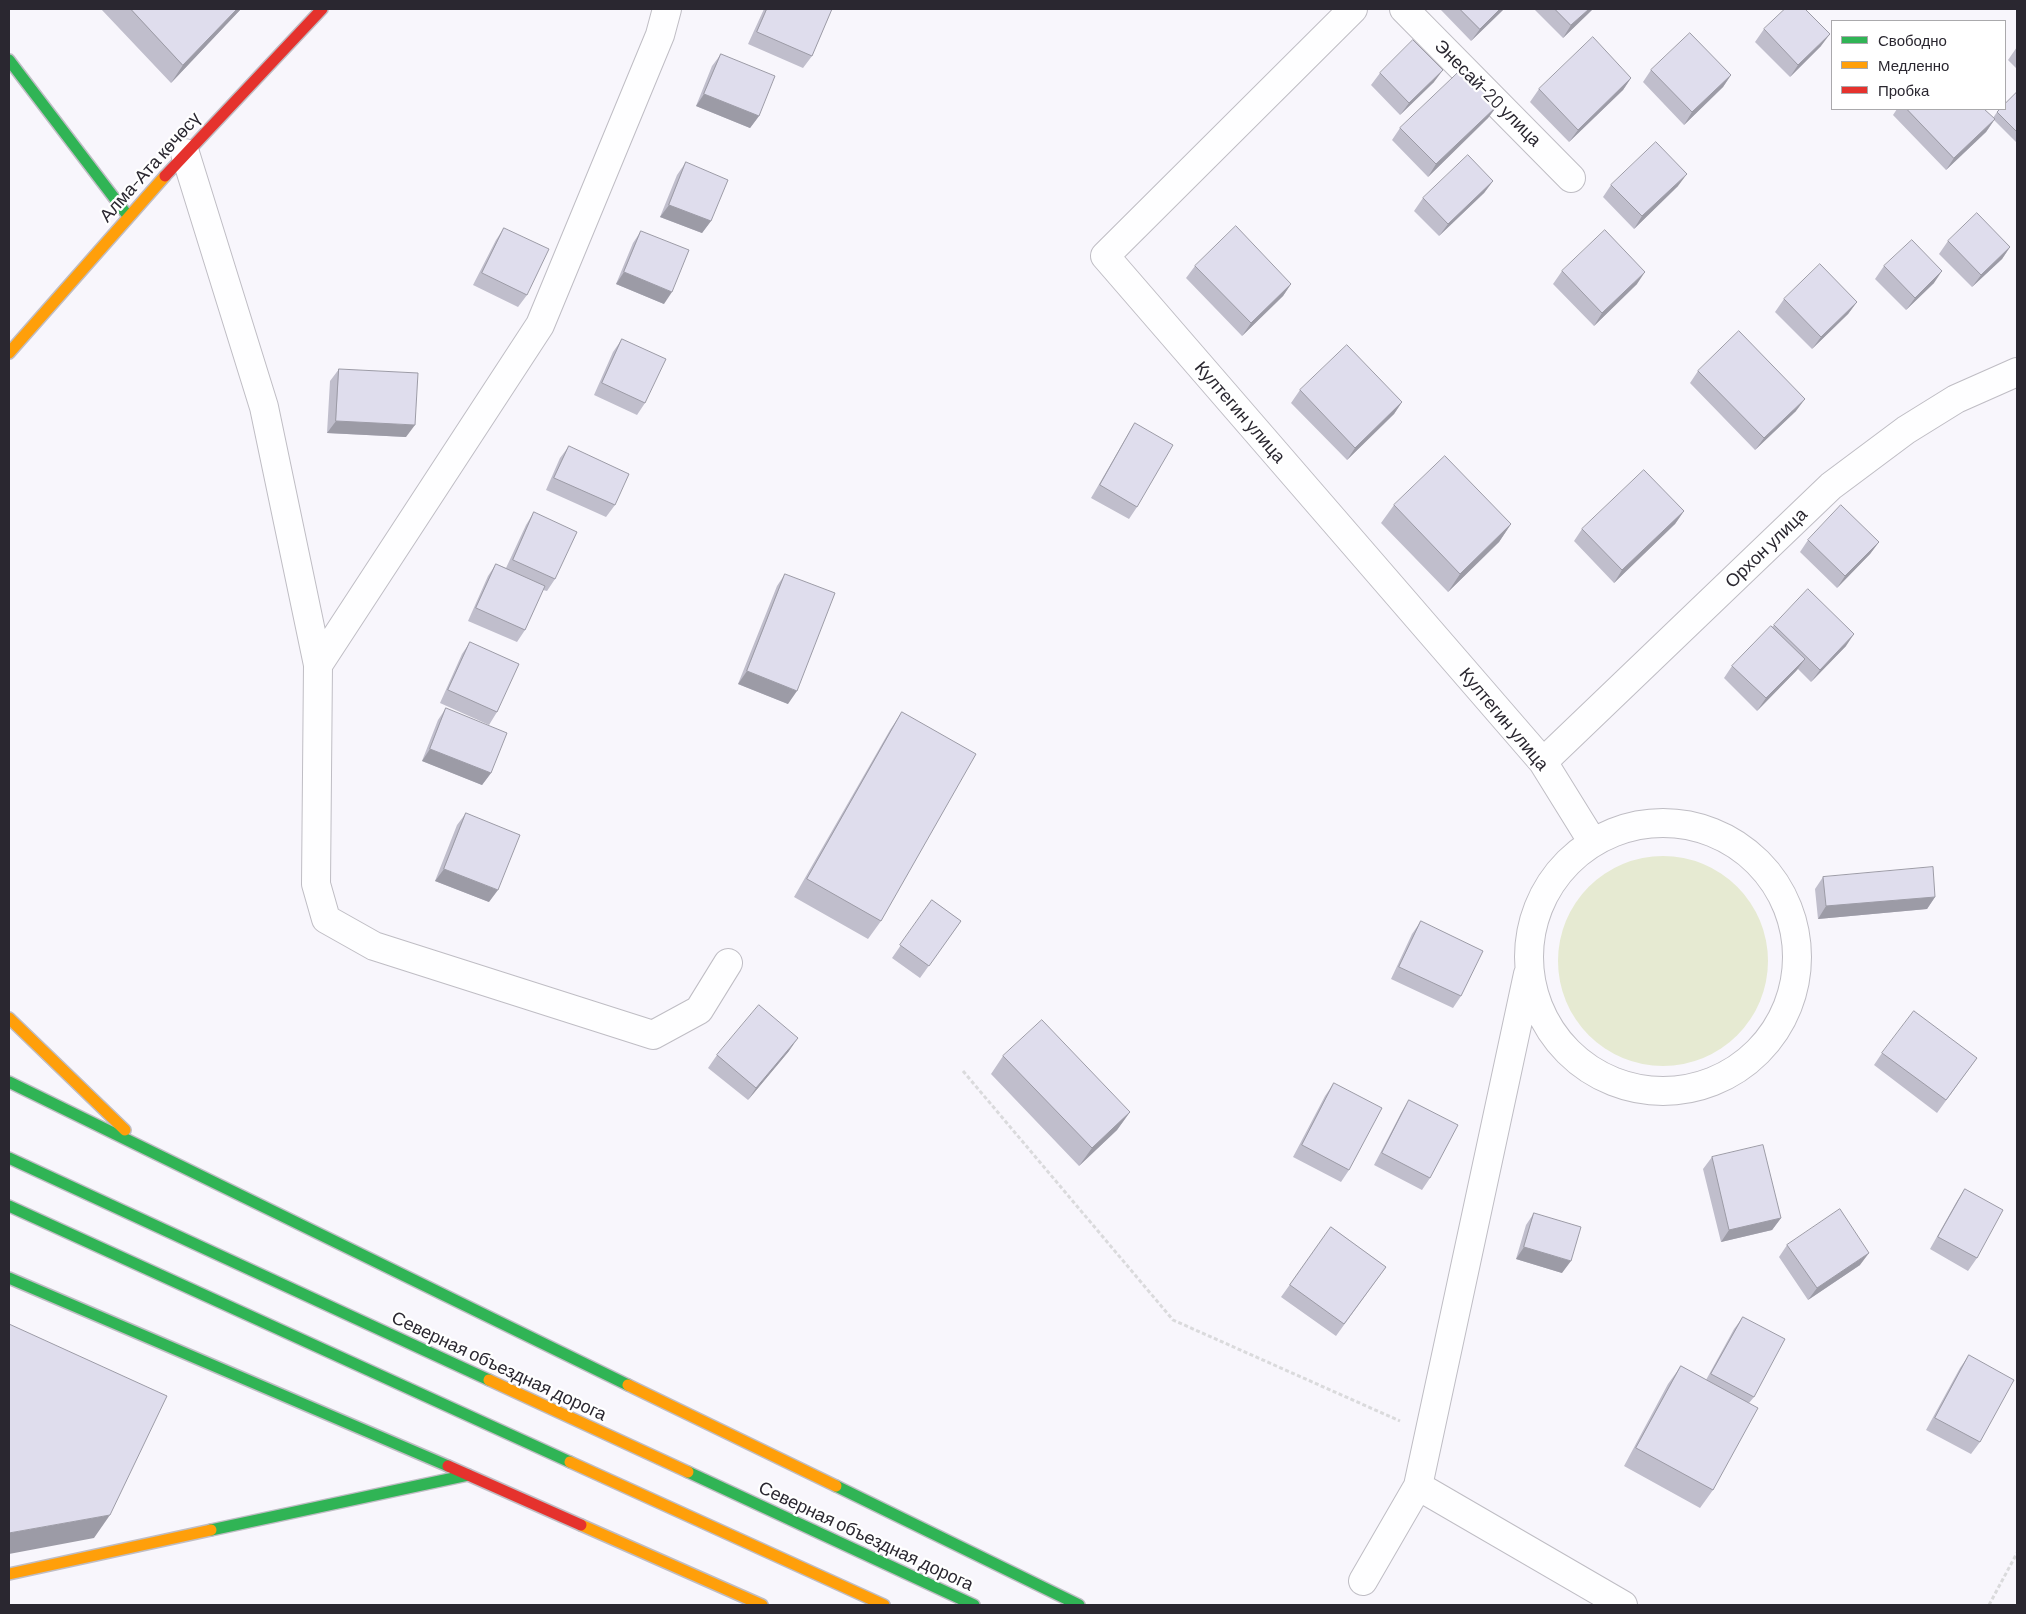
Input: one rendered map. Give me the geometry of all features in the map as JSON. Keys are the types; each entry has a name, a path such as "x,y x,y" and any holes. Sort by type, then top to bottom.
{"main road":[{"name":"Алма-Ата көчөсү","path":"9,353 185,152 322,9"},
{"path":"9,60 128,216"},
{"path":"9,1018 144,1148"},
{"path":"9,1082 1079,1605"},
{"name":"Северная объездная дорога","path":"9,1158 974,1605"},
{"path":"9,1206 884,1605"},
{"path":"9,1278 468,1475 762,1605"},
{"path":"9,1574 468,1475"}],"street":[{"path":"318,665 540,325 660,35 667,9"},
{"name":"Култегин улица","path":"1353,9 1105,256 1543,762 1592,841"},
{"name":"Энесай-20 улица","path":"1404,9 1571,178"},
{"path":"185,152 264,407 318,665 316,884 326,919 374,946 652,1035 699,1010 728,963"},
{"name":"Орхон улица","path":"1543,762 1831,486 1906,430 1956,399 2017,372"},
{"path":"1363,1581 1418,1486 1431,1435 1528,974 1530,928 1549,883 1592,841 1637,822 1698,826 1751,854 1787,902 1798,948 1797,976 1782,1021 1760,1051 1722,1078 1696,1088 1633,1088 1589,1070 1568,1053 1546,1022 1528,974"},
{"path":"1418,1486 1623,1605"}],"path":[{"path":"963,1071 1173,1320 1431,1435"},
{"path":"1989,1605 2017,1553"}],"green space":[{"path":"1663,856 1683,858 1703,864 1721,874 1737,887 1750,903 1760,921 1766,941 1768,961 1766,981 1760,1001 1750,1019 1737,1035 1721,1048 1703,1058 1683,1064 1663,1066 1643,1064 1623,1058 1605,1048 1589,1035 1576,1019 1566,1001 1560,981 1558,961 1560,941 1566,921 1576,903 1589,887 1605,874 1623,864 1643,858"}],"building":[{"path":"131,9 237,9 183,65"},
{"path":"767,9 832,9 812,56 757,32"},
{"path":"1460,9 1500,9 1480,29"},
{"path":"1555,9 1589,9 1571,25"},
{"path":"1785,9 1805,9 1830,34 1798,65 1764,29"},
{"path":"1690,33 1731,75 1692,112 1651,70"},
{"path":"1593,37 1631,78 1578,130 1539,89"},
{"path":"1413,40 1443,70 1409,103 1380,73"},
{"path":"721,54 775,76 759,116 704,94"},
{"path":"1462,69 1497,106 1436,164 1400,128"},
{"path":"2017,92 2017,132 1997,112 1999,110 2006,110 2006,103"},
{"path":"1908,110 1985,110 1995,119 1954,158"},
{"path":"1656,142 1687,174 1642,216 1611,185"},
{"path":"1468,155 1493,181 1448,224 1423,198"},
{"path":"686,162 728,180 711,221 669,205"},
{"path":"1977,213 2010,247 1981,275 1948,241"},
{"path":"1236,226 1291,284 1251,323 1195,266"},
{"path":"504,228 549,249 527,295 482,273"},
{"path":"1605,230 1645,272 1602,313 1562,271"},
{"path":"641,231 689,250 672,292 624,272"},
{"path":"1912,240 1942,271 1915,298 1884,266"},
{"path":"1820,264 1857,302 1821,337 1784,299"},
{"path":"1739,331 1805,399 1764,438 1698,371"},
{"path":"622,339 666,359 645,403 602,383"},
{"path":"1347,345 1402,402 1355,448 1300,390"},
{"path":"339,369 418,373 415,425 336,421"},
{"path":"1135,423 1173,445 1137,507 1100,485"},
{"path":"569,446 629,474 615,505 554,478"},
{"path":"1445,456 1511,524 1460,574 1394,505"},
{"path":"1644,470 1684,511 1622,570 1582,529"},
{"path":"1841,505 1879,542 1845,576 1808,540"},
{"path":"534,512 577,532 555,579 513,560"},
{"path":"496,564 545,586 525,630 476,608"},
{"path":"785,574 835,593 797,691 747,671"},
{"path":"1808,589 1854,634 1820,670 1774,625"},
{"path":"1771,626 1805,659 1766,698 1732,666"},
{"path":"470,642 519,664 497,712 448,690"},
{"path":"446,708 507,733 491,773 430,749"},
{"path":"902,712 976,754 881,921 807,879"},
{"path":"466,813 520,835 498,890 444,869"},
{"path":"1933,867 1935,897 1826,906 1823,877"},
{"path":"932,900 961,921 929,966 900,945"},
{"path":"1421,921 1483,951 1461,996 1399,967"},
{"path":"759,1005 798,1038 756,1088 717,1055"},
{"path":"1914,1011 1977,1058 1946,1100 1882,1053"},
{"path":"1042,1020 1130,1112 1092,1148 1003,1056"},
{"path":"1334,1083 1382,1108 1349,1170 1302,1145"},
{"path":"1409,1100 1458,1125 1430,1178 1382,1153"},
{"path":"1763,1145 1781,1218 1729,1230 1712,1157"},
{"path":"1965,1189 2003,1210 1977,1258 1938,1237"},
{"path":"1840,1209 1869,1253 1817,1288 1787,1245"},
{"path":"1534,1213 1581,1227 1571,1261 1524,1247"},
{"path":"1331,1227 1386,1267 1344,1324 1290,1285"},
{"path":"1743,1317 1785,1339 1754,1397 1711,1374"},
{"path":"9,1324 167,1396 110,1515 9,1533"},
{"path":"1969,1355 2014,1380 1980,1442 1935,1418"},
{"path":"1681,1366 1758,1408 1713,1490 1636,1448"}],"traffic: fast":[{"path":"9,60 128,216"},
{"path":"9,1082 628,1385"},
{"path":"9,1158 489,1380"},
{"path":"9,1206 570,1462"},
{"path":"9,1278 448,1466"},
{"path":"688,1472 974,1605"},
{"path":"211,1530 468,1475"},
{"path":"836,1486 1079,1605"}],"traffic: slow":[{"path":"9,353 165,176"},
{"path":"9,1018 125,1130"},
{"path":"489,1380 688,1472"},
{"path":"628,1385 836,1486"},
{"path":"570,1462 884,1605"},
{"path":"581,1525 762,1605"},
{"path":"9,1574 211,1530"}],"traffic: jam":[{"path":"165,176 322,9"},
{"path":"448,1466 581,1525"}]}
